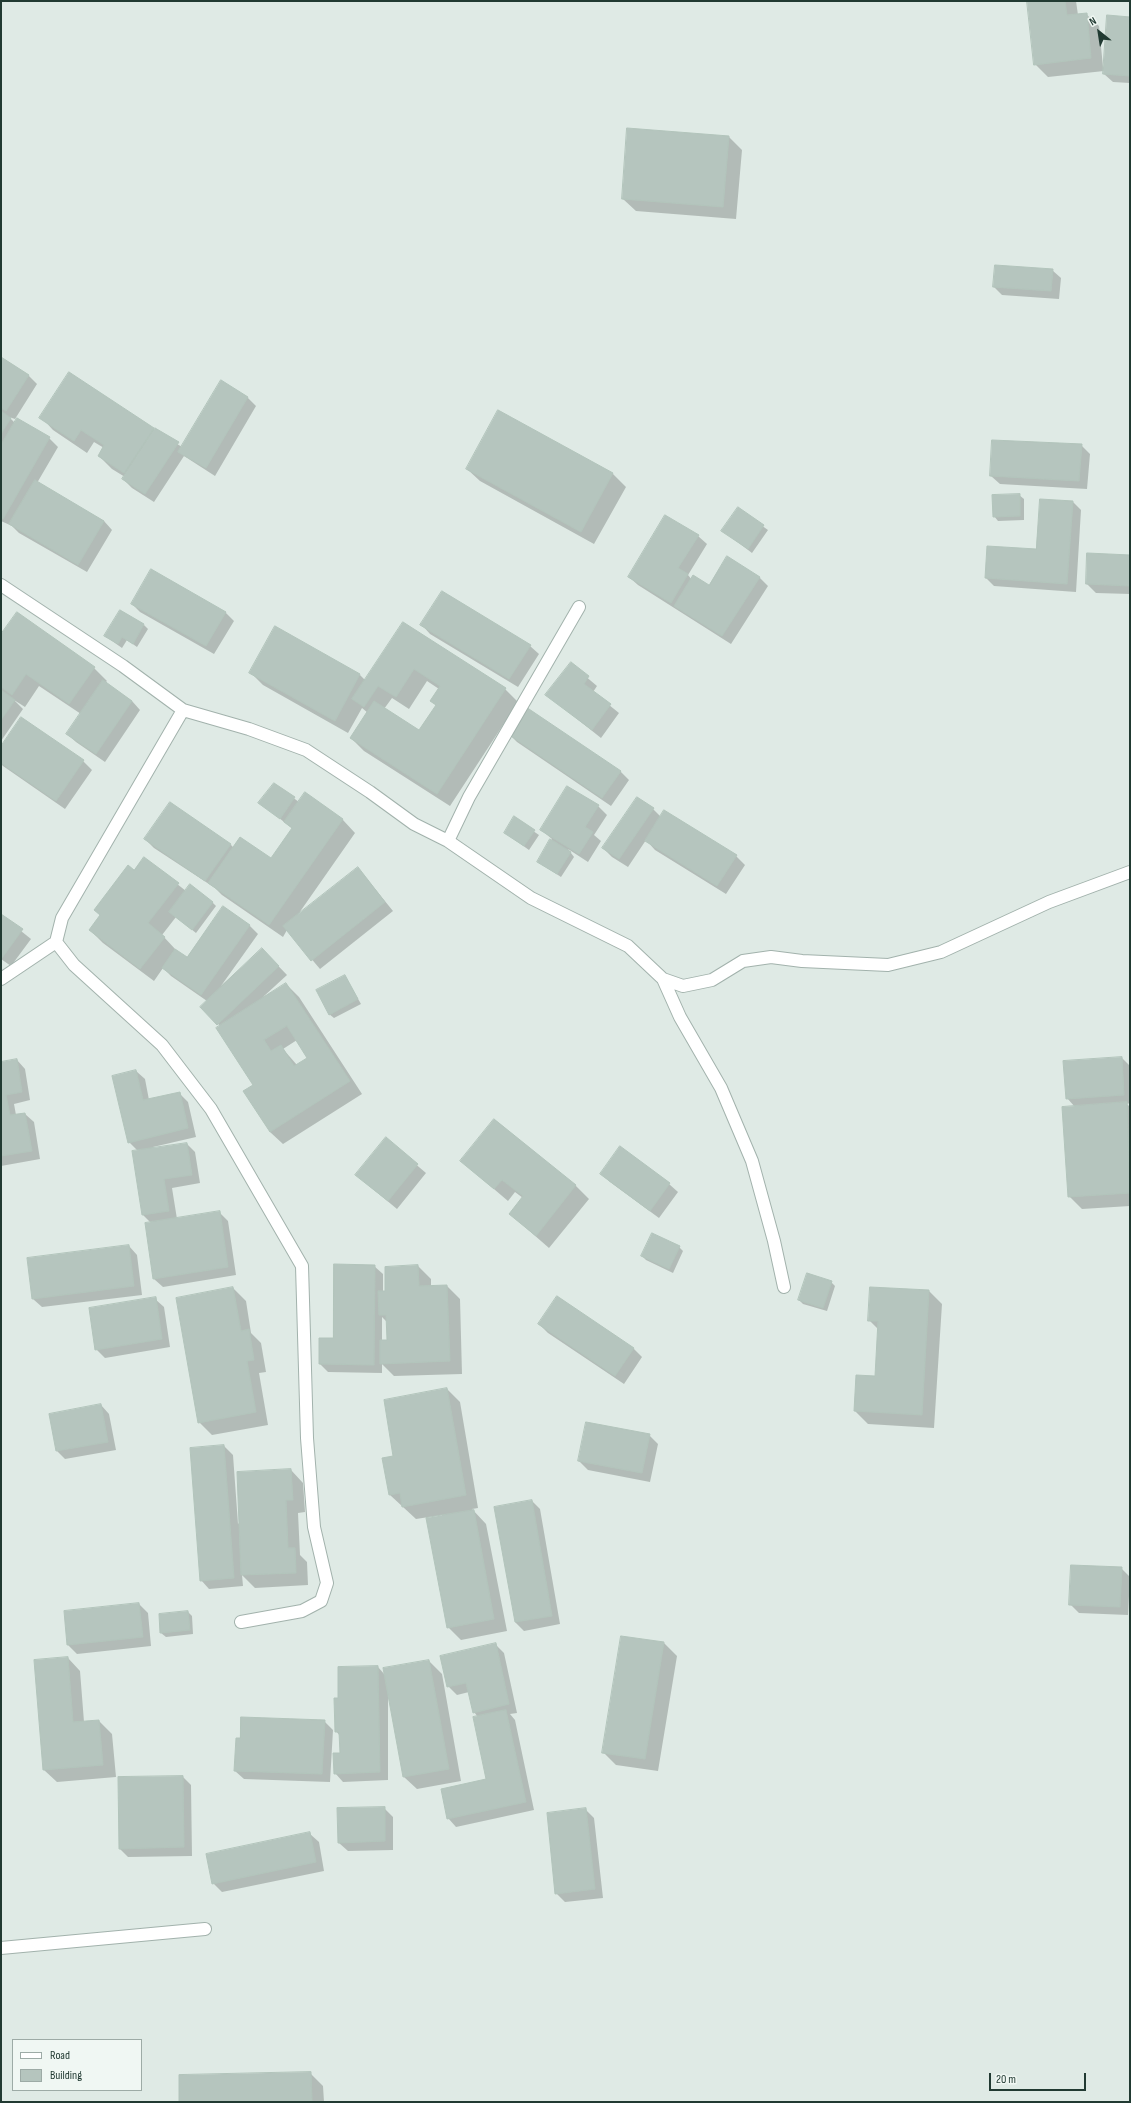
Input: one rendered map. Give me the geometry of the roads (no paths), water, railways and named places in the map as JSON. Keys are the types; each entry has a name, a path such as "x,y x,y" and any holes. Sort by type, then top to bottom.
{"street":[{"path":"1,585 122,666 183,710 249,729 306,750 370,792 414,824 448,842 531,898 628,946 663,979 680,1017 720,1088 752,1161 774,1241 784,1287"},
{"path":"448,842 469,797 579,607"},
{"path":"1,979 56,942 62,918 183,710"},
{"path":"663,979 683,986 712,980 743,961 771,957 802,961 888,965 941,952 1049,902 1130,872"},
{"path":"56,942 74,965 162,1045 202,1097 211,1109 302,1266 307,1438 314,1520 327,1583 321,1601 302,1611 241,1622"},
{"path":"1,1948 205,1929"}]}
